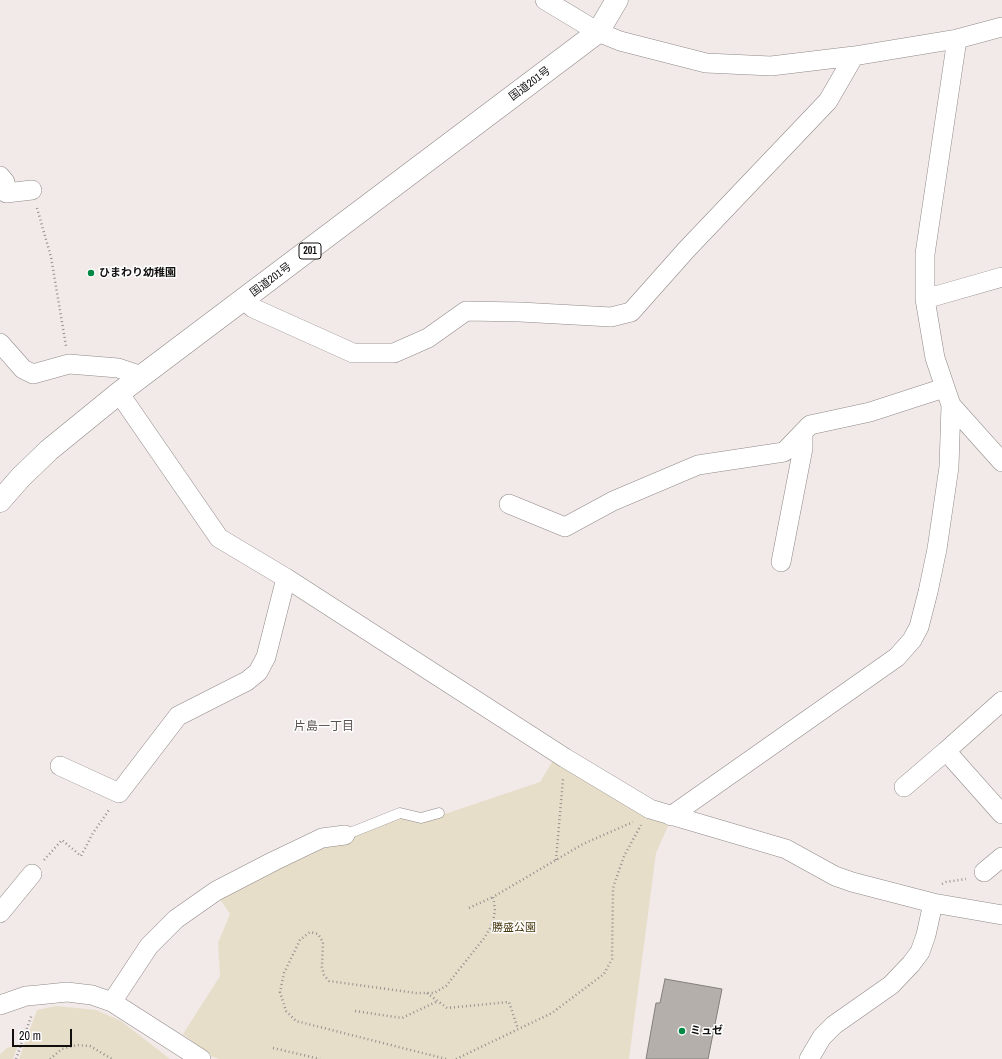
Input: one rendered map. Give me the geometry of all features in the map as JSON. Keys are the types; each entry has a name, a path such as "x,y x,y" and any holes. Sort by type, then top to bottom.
{"highway":[{"name":"国道201号","path":"0,501 21,477 49,450 119,393 598,32 617,0"}],"street":[{"path":"545,0 598,32 626,43 706,63 772,66 854,56 957,39 1002,27"},
{"path":"671,816 897,657 912,640 919,627 937,549 949,467 947,396 935,358 925,298 925,254 957,39"},
{"path":"244,300 253,308 354,352 394,353 428,338 466,311 520,312 611,317 631,312 687,249 828,101 854,56"},
{"path":"0,176 5,182 6,193 32,190"},
{"path":"925,298 1002,277"},
{"path":"0,343 23,369 33,374 69,364 118,368 142,376"},
{"path":"119,393 219,538 286,578 648,813 671,816 786,849 835,876 852,882 932,902 1002,915"},
{"path":"509,504 566,528 613,501 698,465 784,452 810,425 947,396"},
{"path":"947,396 1002,462"},
{"path":"781,562 803,448 803,433"},
{"path":"60,766 119,793 178,716 247,681 258,672 266,657 286,578"},
{"path":"904,787 1002,701"},
{"path":"946,751 1002,814"},
{"path":"112,1002 150,946 187,911 216,891 274,861 322,838 345,835"},
{"path":"984,872 1002,856"},
{"path":"0,913 32,874"},
{"path":"809,1059 822,1036 834,1025 891,985 911,964 920,952 932,902"},
{"path":"0,1005 26,996 67,992 92,995 112,1002 201,1059"}],"lane":[{"path":"345,835 400,813 421,818 439,814"}],"path":[{"path":"32,190 51,257 69,364"},
{"path":"556,860 565,758"},
{"path":"32,874 62,840 81,856 93,832 119,793"},
{"path":"469,908 493,897 583,844 648,813"},
{"path":"456,1059 552,1013 604,974 612,959 613,888 624,856 648,813"},
{"path":"446,1059 296,1021 286,1011 280,992 284,973 300,940 310,932 318,934 323,942 322,967 324,975 329,981 416,993 434,992 446,986 485,937 493,922 495,909 493,897"},
{"path":"427,993 447,1008 509,1002 518,1029"},
{"path":"16,1059 38,995"},
{"path":"355,1011 402,1018 438,1001"},
{"path":"50,1059 62,1049 77,1045 90,1046 112,1059"},
{"path":"273,1048 320,1059"}],"green space":[{"name":"勝盛公園","path":"554,759 669,824 656,853 629,1059 219,1059 211,1056 183,1034 220,976 218,943 230,914 218,896 309,851 331,846 400,814 424,821 540,782"},
{"path":"56,1006 96,1010 121,1021 170,1059 19,1059 37,1010"},
{"path":"18,1045 13,1059 0,1059 0,1054 7,1048"}],"building":[{"name":"ミュゼ","path":"665,979 722,989 708,1059 646,1059 656,1003 660,1003"}],"place":[{"name":"ひまわり幼稚園","path":"91,273"},
{"name":"ミュゼ","path":"682,1031"}],"district":[{"name":"片島一丁目","path":"324,727"}]}
